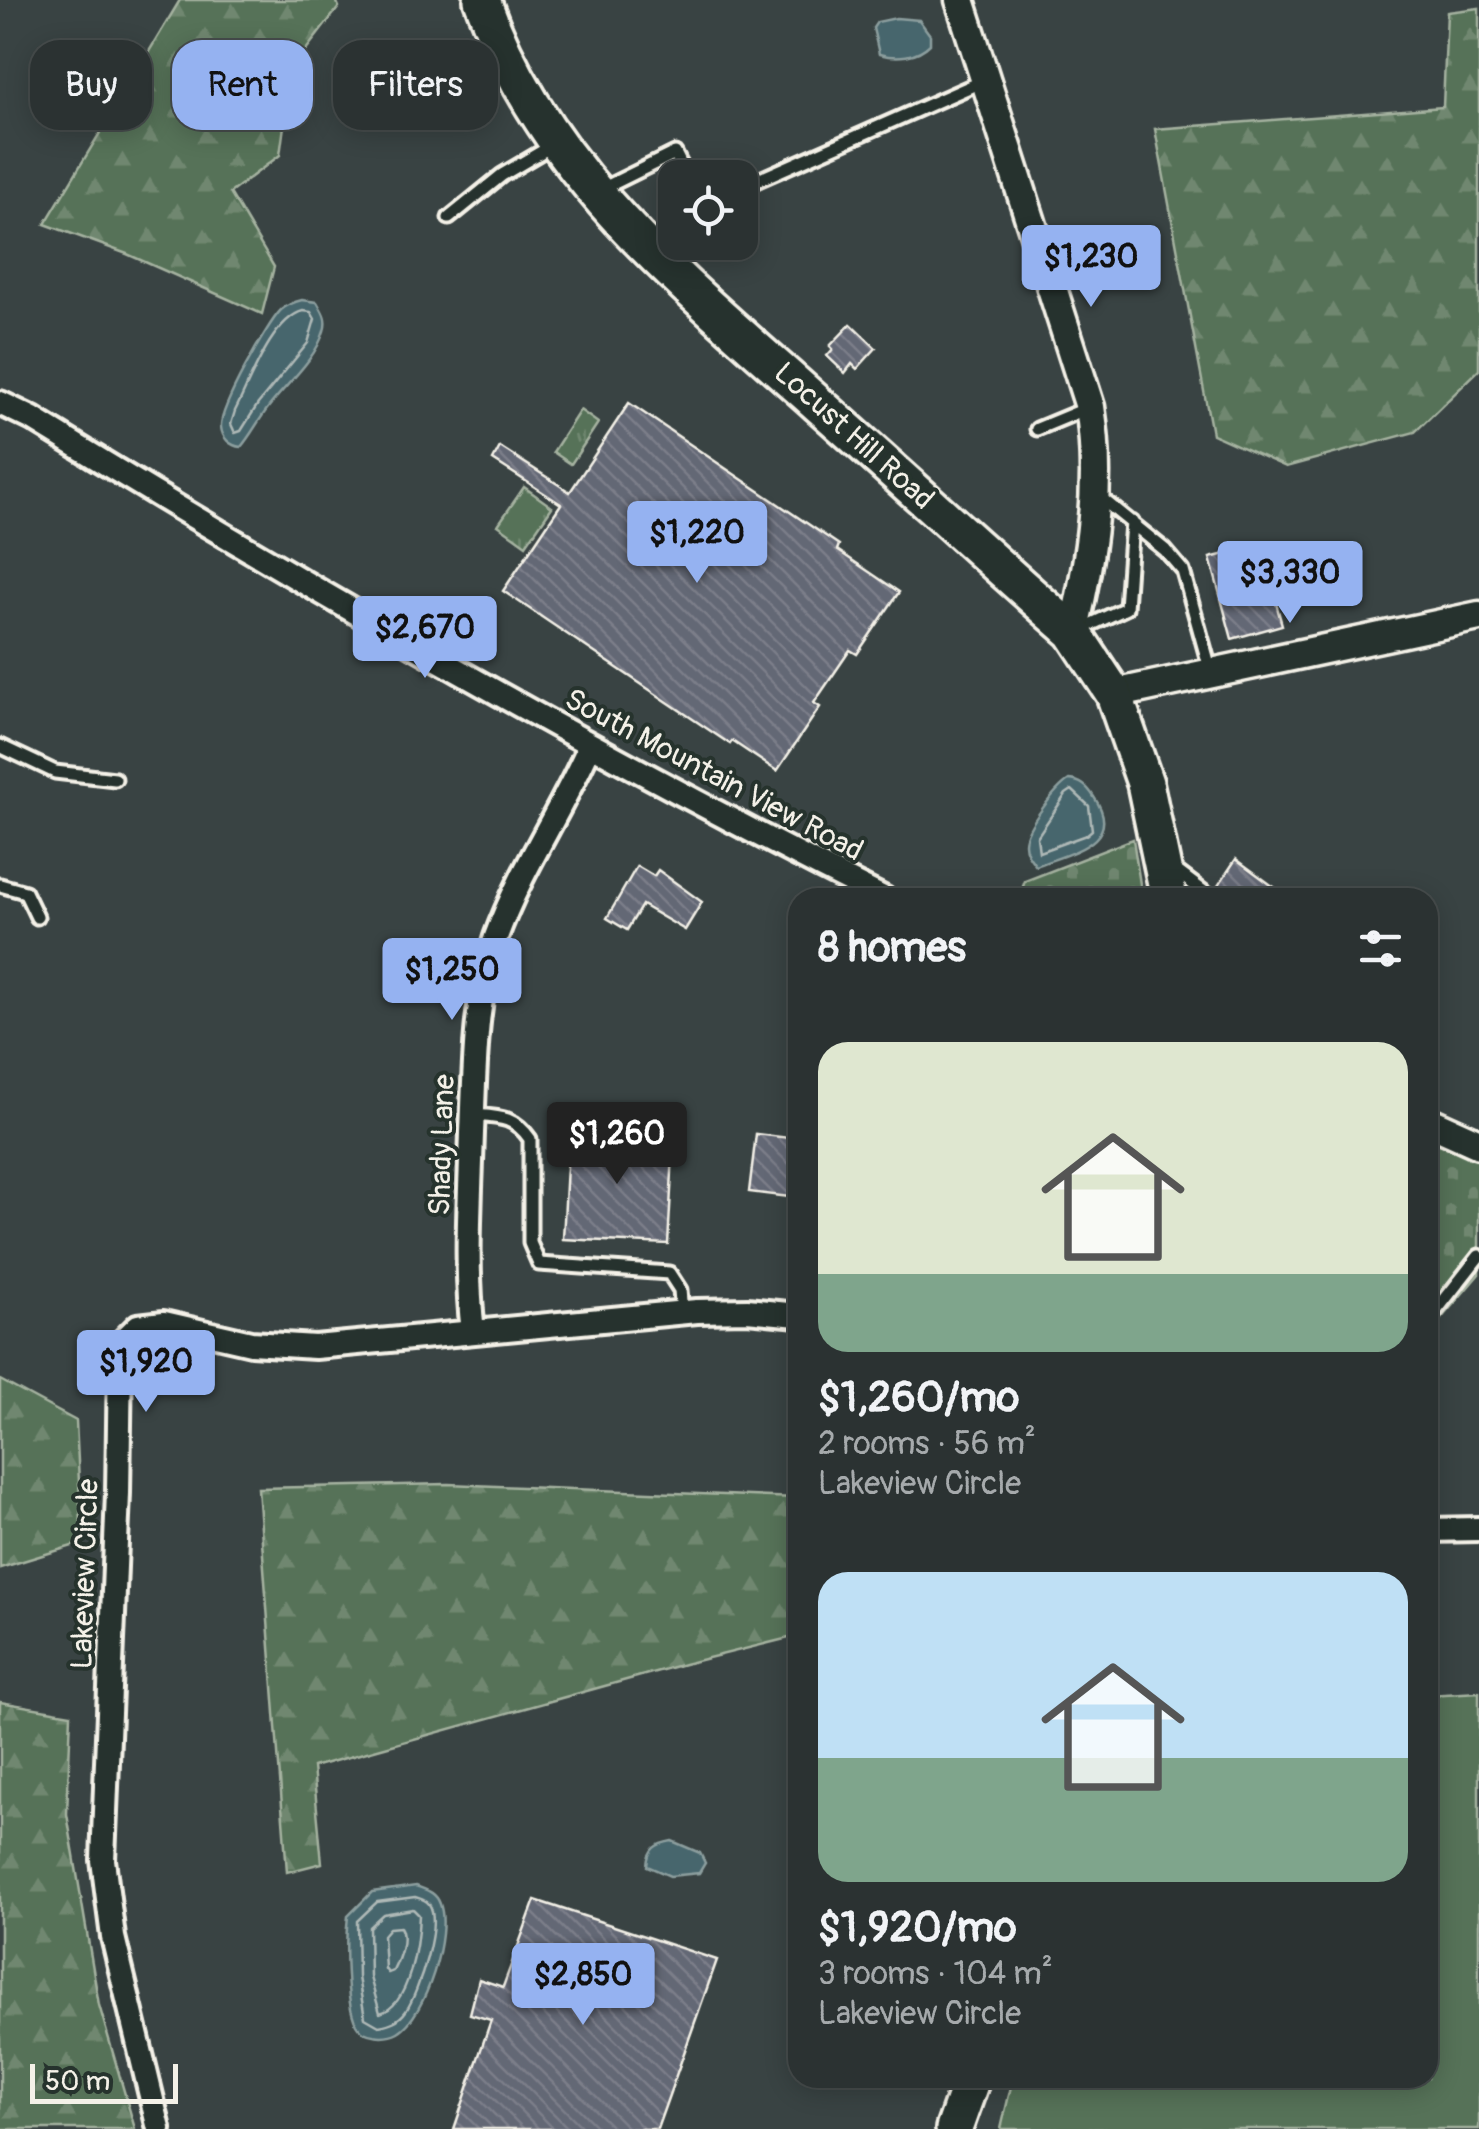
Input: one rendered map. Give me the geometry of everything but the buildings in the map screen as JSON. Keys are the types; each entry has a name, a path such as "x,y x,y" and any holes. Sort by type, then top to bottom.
{"main road":[{"name":"Locust Hill Road","path":"482,0 513,74 593,193 688,288 1073,632 1114,694 1145,782 1166,888"},
{"path":"954,2129 968,2088"}],"street":[{"path":"960,0 1090,407 1096,494 1088,570 1073,632"},
{"name":"South Mountain View Road","path":"0,403 33,419 228,540 590,744 739,826 863,888"},
{"path":"1114,694 1479,616"},
{"name":"Shady Lane","path":"473,1332 468,1292 477,1030 494,942 590,744"},
{"path":"1438,1126 1479,1144"},
{"name":"Lakeview Circle","path":"159,2129 113,1938 104,1878 120,1357 124,1340 147,1322 288,1348 682,1313 748,1310 788,1314"},
{"path":"1438,1530 1479,1529"}],"lane":[{"path":"758,180 985,80"},
{"path":"449,218 502,174 556,143"},
{"path":"593,193 658,162"},
{"path":"1037,429 1090,407"},
{"path":"1096,494 1165,550 1184,571 1211,672"},
{"path":"1073,632 1126,608 1132,522"},
{"path":"0,746 55,772 115,779"},
{"path":"1162,860 1199,888"},
{"path":"0,885 25,892 37,917"},
{"path":"473,1116 509,1118 530,1139 530,1243 539,1264 669,1272 680,1290 682,1313"},
{"path":"1438,1308 1479,1256"}],"green space":[{"path":"180,0 336,0 339,7 313,41 172,40 172,130 283,130 280,155 230,193 274,267 262,314 127,254 45,224 102,130 152,130 152,46"},
{"path":"1479,8 1479,370 1415,432 1286,467 1212,434 1155,129 1443,107 1447,12"},
{"path":"580,410 598,423 571,464 553,452"},
{"path":"524,487 552,507 526,545 498,525"},
{"path":"1133,839 1141,888 1022,888 1025,881"},
{"path":"1438,1139 1479,1157 1479,1274 1438,1322"},
{"path":"0,1380 76,1421 82,1543 0,1568"},
{"path":"448,1484 788,1498 788,1638 313,1767 322,1863 287,1872 258,1488"},
{"path":"1479,1692 1479,2129 1001,2129 1011,2088 1438,2088 1438,1694"},
{"path":"0,1702 71,1714 67,1814 99,2005 135,2129 0,2129"}],"water":[{"path":"896,18 919,20 930,35 930,44 906,56 879,54 873,28 877,22"},
{"path":"302,300 317,302 323,312 325,327 320,342 241,447 233,445 221,427 235,386 274,318"},
{"path":"1069,780 1080,783 1091,793 1102,813 1103,825 1089,844 1036,866 1026,850 1026,836 1042,809"},
{"path":"672,1841 700,1853 705,1863 699,1873 670,1876 647,1866 654,1848"},
{"path":"416,1886 433,1894 443,1917 434,1973 408,2023 393,2034 369,2034 359,2029 352,2014 346,1956 348,1916 372,1892"}]}
